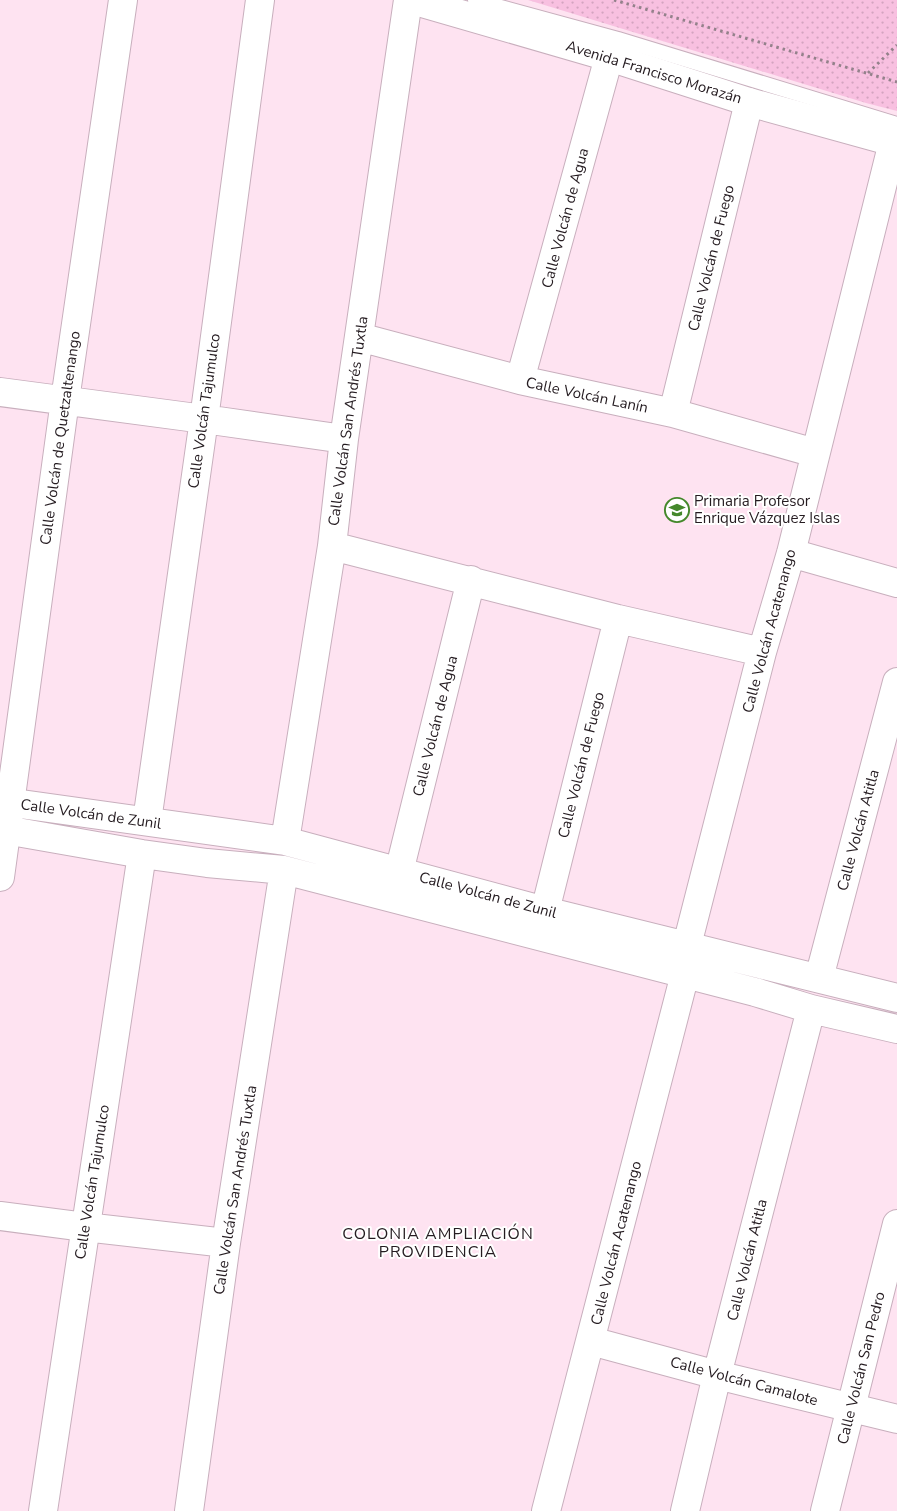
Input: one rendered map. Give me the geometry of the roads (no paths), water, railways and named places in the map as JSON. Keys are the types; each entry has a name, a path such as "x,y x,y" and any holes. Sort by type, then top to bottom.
{"street":[{"name":"Calle Volcán de Quetzaltenango","path":"0,877 5,802 123,0"},
{"name":"Calle Volcán Tajumulco","path":"147,821 204,419 260,0"},
{"name":"Avenida Francisco Morazán","path":"410,0 609,56 749,102 896,136"},
{"name":"Calle Volcán San Andrés Tuxtla","path":"285,841 332,546 344,440 410,0"},
{"name":"Calle Volcán de Agua","path":"520,380 609,56"},
{"name":"Calle Volcán de Fuego","path":"672,413 749,102"},
{"name":"Calle Volcán Acatenango","path":"687,945 762,652 791,553 896,136"},
{"name":"Calle Volcán Lanín","path":"359,337 520,380 672,413 815,454"},
{"path":"0,392 344,440"},
{"path":"332,546 762,652"},
{"path":"791,553 897,583"},
{"name":"Calle Volcán de Agua","path":"399,872 471,580"},
{"name":"Calle Volcán de Fuego","path":"544,911 618,618"},
{"name":"Calle Volcán Atitla","path":"819,978 897,682"},
{"name":"Calle Volcán de Zunil","path":"5,802 285,841 544,911 897,998"},
{"name":"Calle Volcán de Zunil","path":"4,830 142,854 208,863 284,870 754,992 811,1009 897,1029"},
{"path":"208,863 211,830"},
{"name":"Calle Volcán Tajumulco","path":"43,1511 142,854"},
{"name":"Calle Volcán San Andrés Tuxtla","path":"189,1511 226,1243 284,870"},
{"path":"754,992 765,965"},
{"name":"Calle Volcán Acatenango","path":"546,1511 685,974"},
{"name":"Calle Volcán Atitla","path":"685,1511 717,1375 811,1009"},
{"path":"0,1216 226,1243"},
{"name":"Calle Volcán San Pedro","path":"825,1511 897,1224"},
{"name":"Calle Volcán Camalote","path":"591,1341 897,1420"}],"lane":[{"path":"475,0 618,39 896,136"}],"place":[{"name":"Primaria Profesor Enrique Vázquez Islas","path":"677,510"}],"district":[{"name":"COLONIA AMPLIACIÓN PROVIDENCIA","path":"438,1242"}]}
